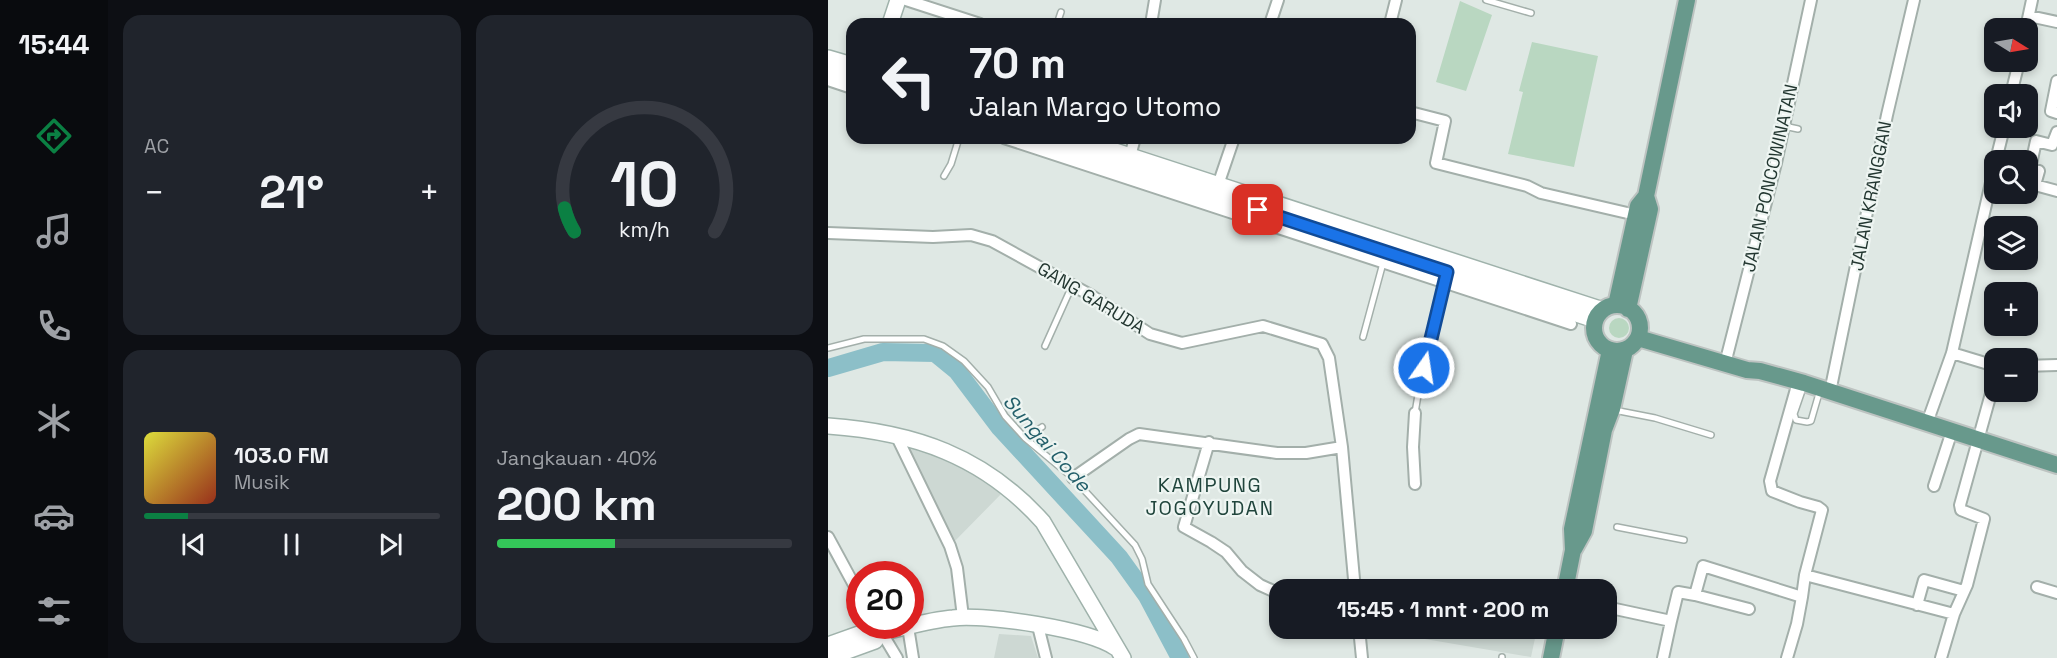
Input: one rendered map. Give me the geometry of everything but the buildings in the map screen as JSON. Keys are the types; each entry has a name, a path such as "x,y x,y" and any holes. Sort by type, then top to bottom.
{"main road":[{"path":"1610,311 1638,206 1646,196 1687,0"},
{"path":"1610,311 1636,317 1639,333 1632,346 1617,350 1597,340 1594,334 1610,311 1650,209 1646,196"},
{"path":"1639,333 1747,370 1760,370"},
{"path":"1639,333 1727,356 1749,363 1760,370 2057,465"},
{"path":"1592,461 1612,409 1617,350"},
{"path":"1567,579 1573,550 1572,529 1592,461 1617,350"},
{"path":"1551,658 1555,639"}],"street":[{"path":"892,18 898,0"},
{"path":"906,0 962,18"},
{"path":"1152,18 1155,0"},
{"path":"1272,18 1278,0"},
{"path":"1392,18 1396,0"},
{"name":"JALAN PONCOWINATAN","path":"1727,356 1784,126 1811,0"},
{"name":"JALAN KRANGGAN","path":"1805,575 1822,510 1772,490 1770,481 1813,386 1887,115 1914,0"},
{"path":"2028,18 2032,0"},
{"path":"2029,15 2057,22"},
{"path":"828,58 846,63"},
{"path":"828,70 846,76"},
{"path":"828,80 846,86"},
{"path":"2057,81 2051,111 2057,113"},
{"path":"1416,114 1445,121 1436,163 1527,186 1540,193 1636,215"},
{"path":"2034,150 2036,141 2052,145 2057,132"},
{"path":"1024,144 1447,271 1571,324"},
{"path":"1068,144 1351,234 1391,253"},
{"path":"1086,144 1103,154 1130,156 1149,168"},
{"path":"1130,156 1134,144"},
{"path":"1216,191 1231,144"},
{"path":"2038,186 2057,191"},
{"path":"1927,423 1952,353 1987,204"},
{"name":"GANG GARUDA","path":"828,233 924,237 971,235 992,241 1092,297 1150,334 1182,343 1263,326 1322,344 1329,358 1342,447 1354,579"},
{"path":"1447,271 1488,279 1536,295 1610,311"},
{"path":"1952,353 1984,363"},
{"path":"2038,366 2057,365"},
{"path":"1941,658 1954,614 1964,591 1984,519 1961,510 1960,505 1988,402"},
{"path":"1415,413 1413,447 1415,484"},
{"path":"828,426 896,435 927,443 956,456 1008,487 1026,502 1057,543 1117,655"},
{"path":"1934,486 1952,431"},
{"path":"1073,478 1139,434 1277,453 1306,453 1342,447"},
{"path":"896,435 950,546 957,568 963,617"},
{"path":"1209,442 1185,527 1226,552 1242,571 1269,589"},
{"path":"828,537 846,570"},
{"path":"1695,595 1703,566 1802,597"},
{"path":"1787,658 1797,624 1805,575 1954,614"},
{"path":"1917,604 1924,580 1964,591"},
{"path":"2037,587 2057,593"},
{"path":"1663,658 1678,592 1749,609"},
{"path":"1617,610 1671,621"},
{"path":"924,624 963,617 983,617 1038,626 1099,640 1117,655"},
{"path":"1038,626 1046,658"},
{"path":"828,645 846,639"},
{"path":"828,658 876,639"},
{"path":"884,639 897,658"},
{"path":"910,639 913,658"},
{"path":"1360,639 1362,658"}],"lane":[{"path":"1486,0 1531,13"},
{"path":"1058,18 1060,12"},
{"path":"1784,126 1798,129"},
{"path":"944,176 951,164 957,144"},
{"path":"1363,337 1391,253"},
{"path":"1415,413 1447,271"},
{"path":"1045,346 1072,286"},
{"path":"828,348 864,339 924,339 943,346 964,361 988,387 1005,416 1024,438 1073,478 1135,545 1142,559 1148,584 1194,658"},
{"path":"1813,386 1811,421 1796,420 1794,416 1813,386"},
{"path":"1612,409 1655,418 1710,435"},
{"path":"1024,438 1042,427"},
{"path":"1617,527 1684,540"}],"shaded area":[{"path":"896,435 1008,487 950,546"},
{"path":"999,634 1031,636 1038,658 994,658"},
{"path":"1425,639 1535,639 1531,657"}],"green space":[{"path":"1460,1 1492,15 1466,91 1436,82"},
{"path":"1532,42 1598,56 1574,167 1508,154 1523,92 1519,91"},
{"path":"1615,318 1623,318 1629,324 1629,332 1623,338 1615,338 1609,332 1609,324"}],"waterway":[{"name":"Sungai Code","path":"828,368 883,352 935,353 957,371 1000,428 1119,557 1147,596 1180,658"}],"district":[{"name":"KAMPUNG JOGOYUDAN","path":"1210,496"}],"route":[{"path":"1258,210 1447,272 1424,368"}]}
